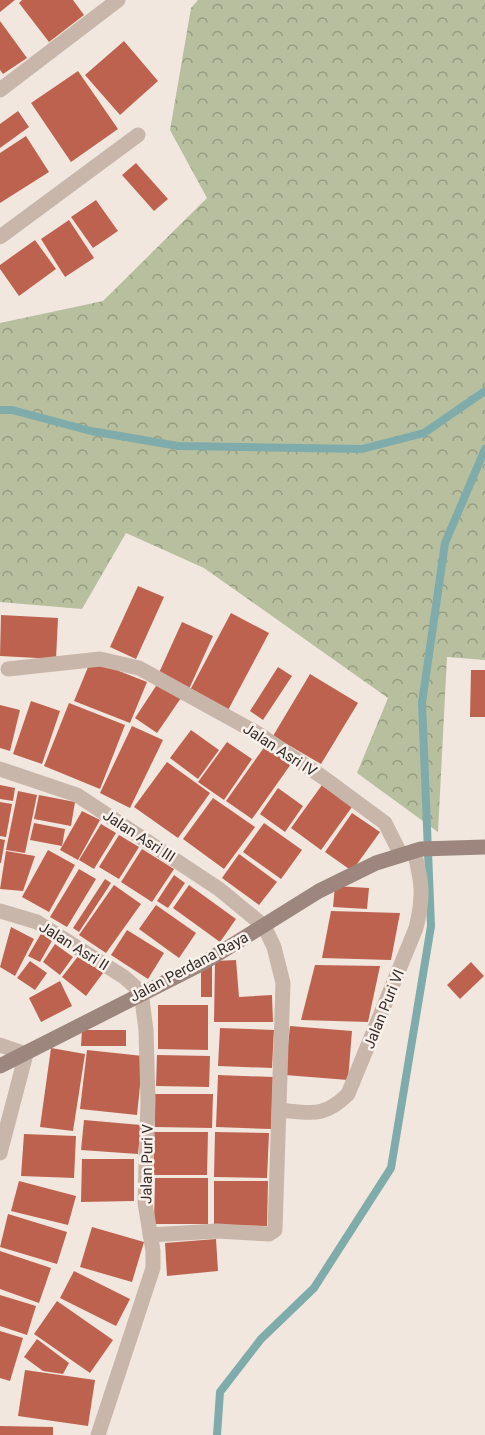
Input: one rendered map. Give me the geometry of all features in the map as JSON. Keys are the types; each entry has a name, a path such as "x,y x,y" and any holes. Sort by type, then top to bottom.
{"street":[{"path":"0,90 118,0"},
{"path":"0,237 138,135"},
{"name":"Jalan Asri IV","path":"8,669 91,659 140,668 257,733 324,778 385,823 412,852"},
{"name":"Jalan Asri III","path":"0,769 77,795 219,889 264,926"},
{"name":"Jalan Perdana Raya","path":"0,1066 205,962 319,891 376,862 412,852 485,847"},
{"name":"Jalan Puri VI","path":"280,1110 319,1114 336,1106 348,1094 416,928 422,904 423,885 412,852"},
{"name":"Jalan Asri II","path":"0,910 37,922 124,977 141,993"},
{"path":"150,1235 217,1231 273,1233 275,1230 282,984 274,947 264,926"},
{"name":"Jalan Puri V","path":"98,1435 153,1268 145,1203 148,1101 146,1030 141,993"},
{"path":"0,1045 26,1054 0,1154"}],"green space":[{"path":"198,0 485,0 485,660 447,657 438,832 357,773 388,698 204,568 126,533 82,609 0,602 0,323 103,301 207,198 170,130 191,8"}],"building":[{"path":"0,0 15,0 0,12"},
{"path":"22,0 73,0 84,15 49,42 19,3"},
{"path":"0,21 27,58 3,74 0,70"},
{"path":"124,41 158,81 120,115 85,75"},
{"path":"78,71 118,129 71,162 31,103"},
{"path":"18,111 29,127 0,148 0,124"},
{"path":"26,136 49,172 0,203 0,153"},
{"path":"136,163 168,199 154,211 122,175"},
{"path":"96,200 118,231 93,248 71,217"},
{"path":"69,220 94,258 65,277 41,239"},
{"path":"35,240 56,269 19,296 0,269 0,265"},
{"path":"138,586 164,597 136,659 110,647"},
{"path":"231,613 269,633 227,712 189,692"},
{"path":"1,615 58,618 56,659 0,656"},
{"path":"182,622 213,636 189,689 158,675"},
{"path":"91,660 147,682 130,723 74,701"},
{"path":"278,667 292,676 263,720 250,711"},
{"path":"471,670 485,670 485,717 470,717"},
{"path":"310,674 358,703 321,764 273,736"},
{"path":"158,683 181,698 157,733 135,718"},
{"path":"31,701 60,711 42,764 13,754"},
{"path":"69,703 125,725 100,789 44,766"},
{"path":"0,705 20,710 10,751 0,748"},
{"path":"132,726 163,740 130,808 100,793"},
{"path":"191,730 219,750 198,779 170,758"},
{"path":"227,742 252,759 224,800 198,782"},
{"path":"265,746 291,764 252,819 226,801"},
{"path":"167,762 210,793 178,838 134,807"},
{"path":"0,785 15,788 13,801 0,799"},
{"path":"322,785 352,807 321,850 291,828"},
{"path":"278,788 303,806 285,832 260,814"},
{"path":"18,791 37,795 25,853 6,850"},
{"path":"39,795 75,802 71,826 34,819"},
{"path":"213,798 255,827 224,869 183,839"},
{"path":"0,802 12,804 6,837 0,836"},
{"path":"82,811 100,820 78,860 60,850"},
{"path":"352,813 380,832 352,871 325,852"},
{"path":"34,823 65,829 62,846 30,840"},
{"path":"264,823 302,850 281,879 243,852"},
{"path":"101,824 116,833 94,869 79,860"},
{"path":"119,835 139,847 119,879 99,867"},
{"path":"0,839 5,840 1,863 0,863"},
{"path":"142,849 174,869 152,902 121,882"},
{"path":"48,850 75,865 49,912 22,897"},
{"path":"6,851 35,856 23,891 0,889"},
{"path":"239,854 277,882 259,905 222,878"},
{"path":"79,869 96,879 67,927 50,917"},
{"path":"174,875 185,883 168,908 157,901"},
{"path":"105,879 111,883 79,932 73,928"},
{"path":"114,885 141,904 106,953 79,935"},
{"path":"189,885 236,919 220,942 173,908"},
{"path":"335,886 369,888 367,909 333,907"},
{"path":"156,905 196,933 179,958 139,929"},
{"path":"331,911 400,913 391,960 322,958"},
{"path":"11,927 34,939 15,976 0,967"},
{"path":"127,930 164,953 148,979 111,955"},
{"path":"42,932 53,939 40,962 28,956"},
{"path":"55,944 73,957 60,975 43,962"},
{"path":"79,955 103,973 86,996 62,977"},
{"path":"236,960 239,997 272,995 273,1022 214,1022 215,961"},
{"path":"30,961 47,973 35,990 17,978"},
{"path":"471,962 484,976 460,999 447,985"},
{"path":"315,965 380,966 368,1022 301,1020"},
{"path":"201,966 212,966 212,997 201,997"},
{"path":"60,981 72,1006 41,1022 29,998"},
{"path":"158,1005 208,1005 208,1050 158,1049"},
{"path":"290,1026 352,1031 348,1080 285,1075"},
{"path":"220,1028 274,1030 272,1068 218,1066"},
{"path":"82,1030 126,1030 126,1046 81,1046"},
{"path":"51,1048 85,1054 73,1131 40,1127"},
{"path":"87,1050 143,1056 137,1115 80,1109"},
{"path":"157,1055 210,1056 209,1087 156,1086"},
{"path":"218,1075 273,1077 271,1129 216,1127"},
{"path":"155,1094 213,1094 212,1128 155,1127"},
{"path":"84,1120 141,1125 138,1154 81,1150"},
{"path":"154,1132 208,1132 207,1175 154,1175"},
{"path":"215,1132 269,1133 267,1178 214,1177"},
{"path":"24,1134 76,1136 74,1178 21,1176"},
{"path":"82,1159 134,1159 134,1201 81,1202"},
{"path":"155,1178 208,1178 208,1224 154,1224"},
{"path":"19,1181 76,1196 68,1225 11,1211"},
{"path":"214,1181 268,1181 267,1226 214,1225"},
{"path":"8,1214 67,1232 57,1264 0,1247"},
{"path":"92,1227 144,1242 132,1282 80,1267"},
{"path":"216,1239 218,1271 167,1276 165,1243"},
{"path":"0,1251 51,1268 39,1303 0,1289"},
{"path":"74,1271 130,1299 116,1326 60,1298"},
{"path":"0,1295 36,1306 27,1335 0,1326"},
{"path":"57,1301 113,1340 90,1373 34,1334"},
{"path":"0,1331 23,1338 10,1381 0,1378"},
{"path":"37,1339 69,1363 63,1374 43,1371 24,1357"},
{"path":"25,1370 95,1380 88,1426 18,1416"},
{"path":"0,1426 53,1427 53,1435 0,1435"}],"waterway":[{"path":"0,410 12,410 91,431 178,446 362,449 424,433 485,391"},
{"path":"217,1435 220,1392 261,1339 314,1288 391,1168 431,926 422,703 445,543 485,449"}]}
